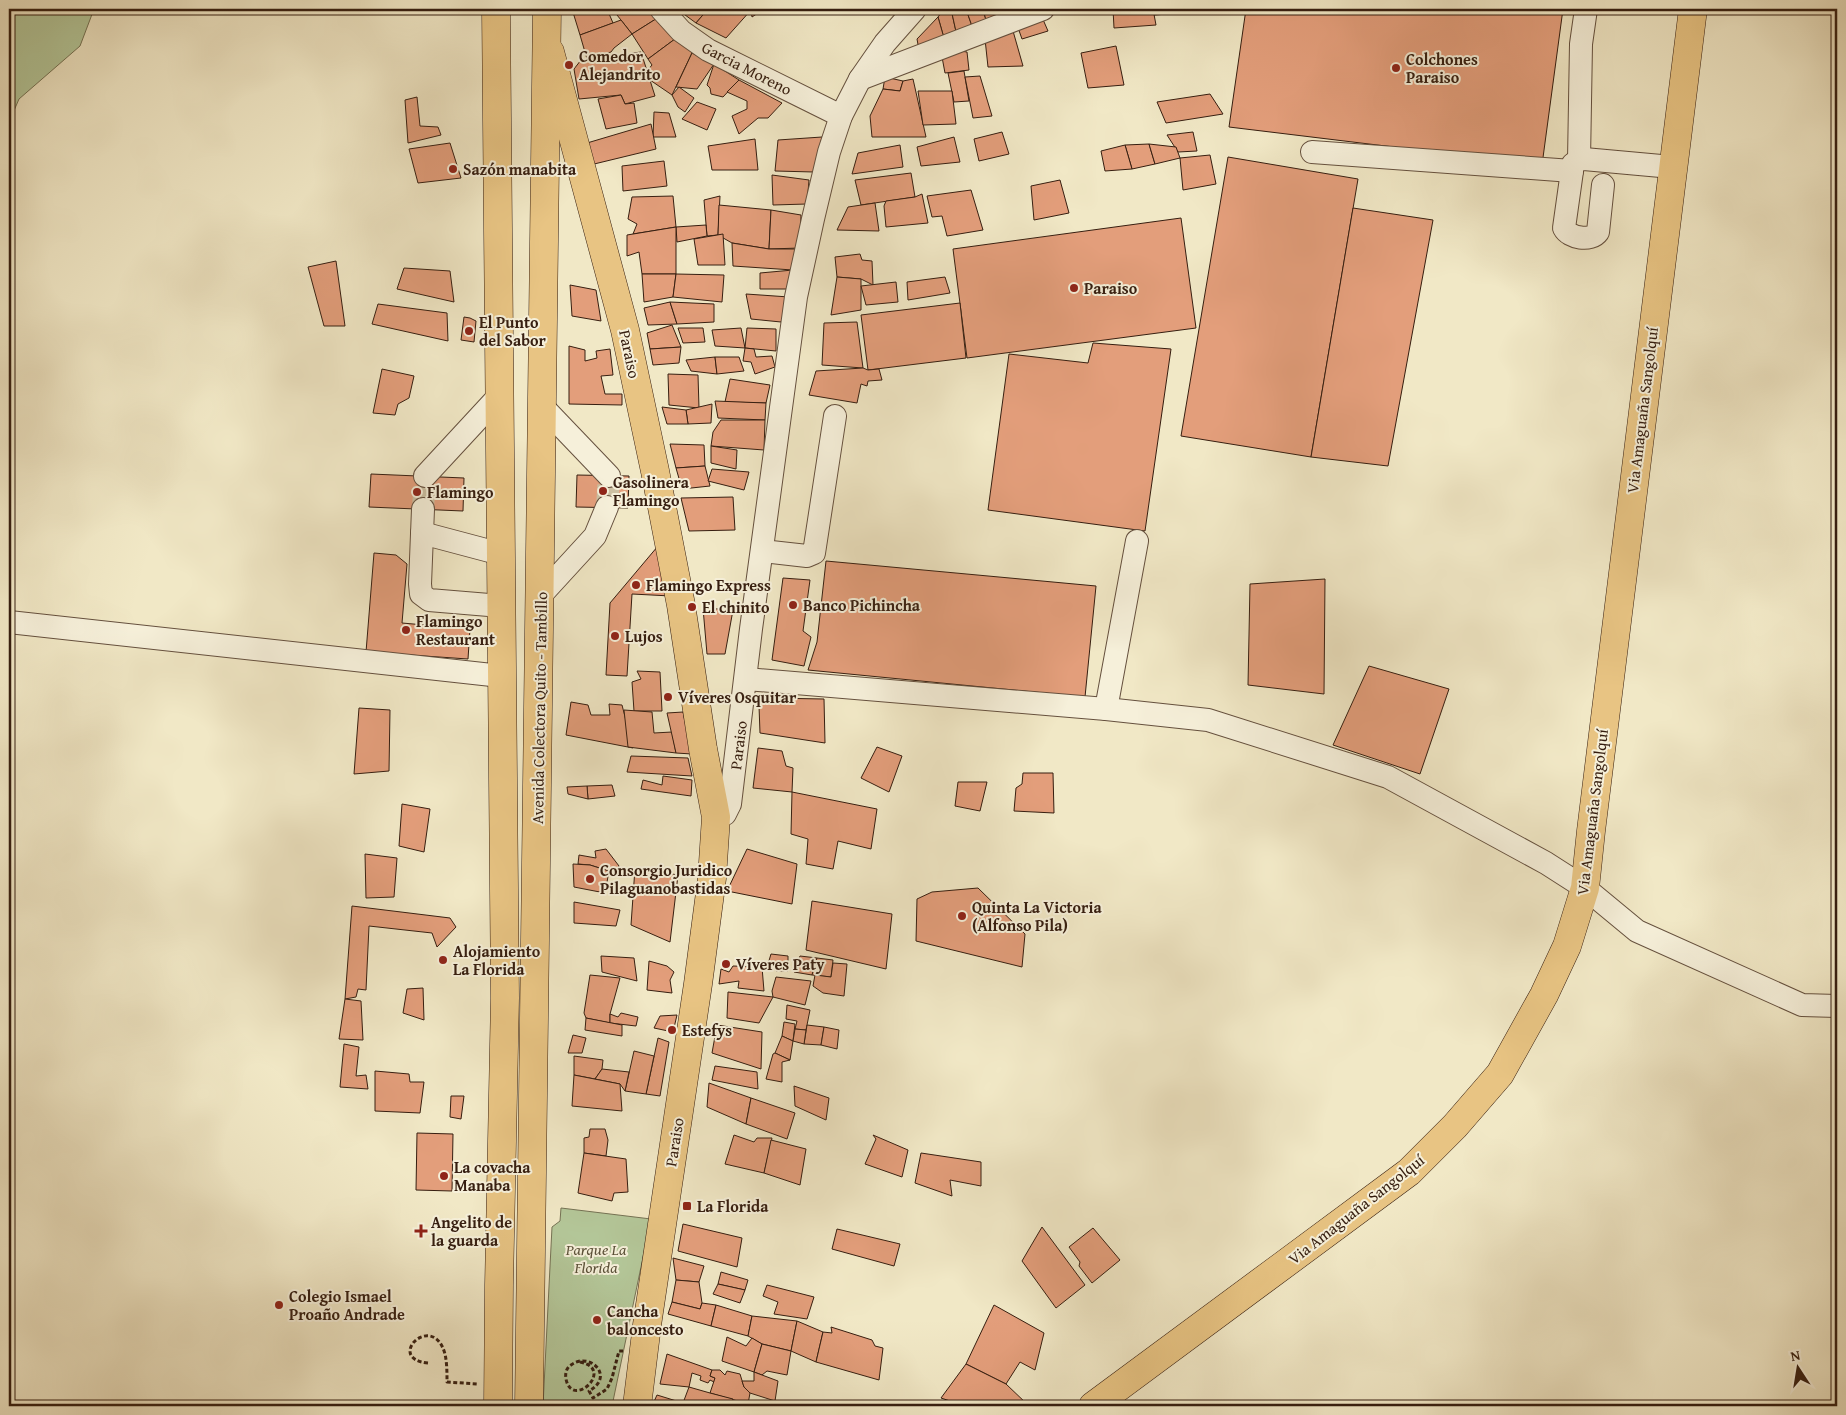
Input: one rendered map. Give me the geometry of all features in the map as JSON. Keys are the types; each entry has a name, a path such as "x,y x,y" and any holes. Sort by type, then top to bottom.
{"main road":[{"path":"496,9 505,998 498,1396"},
{"name":"Avenida Colectora Quito - Tambillo","path":"529,1406 541,595 547,9"},
{"name":"Via Amaguaña Sangolquí","path":"1093,1406 1409,1172 1455,1126 1500,1074 1544,996 1566,946 1585,888 1672,167 1693,9"},
{"name":"Paraiso","path":"548,43 625,330 679,595 703,749 716,817 712,878 698,984 647,1325 637,1406"}],"street":[{"name":"Garcia Moreno","path":"661,9 681,31 708,50 841,116"},
{"name":"Paraiso","path":"716,817 725,814 730,804 751,629 796,297 826,161 841,116 860,79 885,43 915,9"},
{"path":"860,79 1043,9"},
{"path":"1586,9 1582,44 1576,165 1564,228 1567,234 1573,237 1596,236 1603,185"},
{"path":"1312,152 1576,165 1584,159 1672,167"},
{"path":"425,476 499,396"},
{"path":"543,406 609,476"},
{"path":"762,551 807,556 814,553 835,416"},
{"path":"541,595 595,536 607,507"},
{"path":"423,509 421,594 429,600 502,606"},
{"path":"422,533 501,554"},
{"path":"1106,709 1137,541"},
{"path":"9,622 501,676"},
{"path":"746,679 1106,709 1208,720 1388,777 1546,862 1585,888 1637,931 1802,1005 1837,1006"}],"path":[{"path":"428,1363 415,1360 412,1356 411,1346 419,1337 432,1337 442,1346 445,1354 447,1382 498,1396"},
{"path":"580,1362 586,1363 592,1368 594,1376 592,1382 587,1388 580,1390 572,1388 567,1383 566,1369 572,1364 579,1362 587,1361 595,1364 600,1371 601,1380 596,1387 589,1391"}],"green space":[{"path":"9,9 94,9 80,46 19,99 9,122"},
{"name":"Parque La Florida","path":"561,1208 651,1219 612,1406 543,1406 552,1227 560,1221"}],"building":[{"path":"572,9 607,9 613,23 580,35"},
{"path":"633,9 651,9 659,17 632,34 617,15"},
{"path":"677,9 708,9 696,23"},
{"path":"708,9 751,10 726,38 696,23"},
{"path":"748,9 764,9 752,17 751,10"},
{"path":"944,9 951,9 957,36 944,38 938,17"},
{"path":"951,9 966,9 973,29 957,36"},
{"path":"966,9 983,9 987,24 973,29"},
{"path":"983,9 1003,9 1005,15 987,24"},
{"path":"1113,9 1153,9 1156,25 1114,28"},
{"path":"1153,9 1182,9 1182,13 1154,15"},
{"name":"Colchones Paraiso","path":"1246,9 1563,9 1542,165 1229,127"},
{"path":"1041,15 1048,31 1022,39 1016,22"},
{"path":"659,17 679,36 648,59 632,34"},
{"path":"938,17 944,38 919,50 917,39"},
{"path":"621,20 632,34 611,52 587,59 580,35"},
{"path":"1013,31 1023,66 988,67 985,39"},
{"path":"679,36 692,53 672,95 650,80 647,71 652,65 648,59"},
{"path":"1116,46 1124,85 1088,88 1081,53"},
{"path":"954,50 967,52 969,70 945,73 942,57"},
{"path":"641,52 655,96 625,104 621,95 579,99 574,69 581,60"},
{"path":"692,53 714,64 697,89 676,87"},
{"path":"714,64 739,80 723,97 711,94 710,88 707,85"},
{"path":"964,71 969,101 954,102 948,73"},
{"path":"980,76 992,116 973,118 965,77"},
{"path":"885,77 903,81 900,91 883,89"},
{"path":"913,79 926,137 872,137 870,116 883,89 900,91 903,81"},
{"path":"739,80 782,103 768,118 758,118 739,134 732,116 747,109 747,101 727,92"},
{"path":"679,87 694,98 685,112 678,107 672,95"},
{"path":"918,91 952,91 956,124 923,125"},
{"path":"1210,94 1223,114 1166,123 1157,102"},
{"path":"621,95 625,104 634,103 637,123 606,129 598,99"},
{"path":"417,97 420,126 438,127 441,135 408,143 405,100"},
{"path":"697,102 716,109 707,130 682,119"},
{"path":"654,112 669,113 676,137 653,137"},
{"path":"651,124 656,149 590,165 587,143"},
{"path":"1002,132 1009,154 979,161 974,139"},
{"path":"1193,132 1197,151 1178,152 1167,135"},
{"path":"822,137 814,172 775,171 778,140"},
{"path":"954,137 960,162 921,166 917,147"},
{"path":"755,139 758,170 712,170 708,146"},
{"path":"450,143 461,178 418,183 409,149"},
{"path":"1149,144 1155,164 1132,169 1125,145"},
{"path":"1149,144 1176,147 1180,158 1155,164"},
{"path":"900,145 903,167 852,174 858,153"},
{"path":"1125,145 1132,169 1105,171 1101,151"},
{"path":"1210,155 1216,184 1183,190 1180,158"},
{"path":"1228,157 1358,179 1311,457 1181,436"},
{"path":"664,161 667,186 623,191 622,166"},
{"path":"911,173 915,197 861,205 855,180"},
{"path":"772,175 809,180 807,204 773,205"},
{"path":"1060,180 1069,213 1034,220 1031,186"},
{"path":"971,190 983,230 947,236 942,216 932,217 927,196"},
{"path":"922,194 928,223 886,227 884,206 886,201 915,197"},
{"path":"673,196 676,227 633,234 637,224 628,219 632,197"},
{"path":"720,196 718,235 707,236 704,200"},
{"path":"875,203 879,231 837,230 848,207"},
{"path":"719,205 771,210 769,249 732,243 718,235"},
{"path":"1353,208 1433,220 1388,466 1311,457"},
{"path":"771,210 801,215 800,248 769,249"},
{"name":"Paraiso","path":"1181,218 1196,328 967,358 953,249"},
{"path":"706,225 707,236 677,242 676,227"},
{"path":"676,227 676,274 642,274 639,252 627,256 627,235"},
{"path":"723,234 725,265 698,265 694,239"},
{"path":"732,243 769,249 796,249 793,270 733,266"},
{"path":"860,254 862,260 872,261 873,285 861,279 837,277 835,257"},
{"path":"336,261 345,326 324,326 308,267"},
{"path":"404,268 450,271 454,302 397,289"},
{"path":"793,270 787,289 760,289 760,273"},
{"path":"642,274 676,274 673,297 644,302"},
{"path":"676,274 724,275 722,302 673,297"},
{"path":"837,277 861,279 861,310 831,315"},
{"path":"945,277 950,293 908,300 907,282"},
{"path":"896,282 898,302 866,305 861,286"},
{"path":"570,285 596,290 601,321 572,316"},
{"path":"746,294 789,297 781,322 751,319"},
{"path":"670,302 677,324 648,325 644,308"},
{"path":"670,302 714,304 714,322 677,324"},
{"path":"960,303 966,358 868,370 861,315"},
{"path":"378,304 447,313 448,341 372,324"},
{"name":"El Punto del Sabor","path":"464,317 476,321 474,342 461,340"},
{"path":"857,322 863,368 822,365 824,323"},
{"path":"672,325 681,347 650,349 647,333"},
{"path":"678,328 703,328 705,342 683,343"},
{"path":"741,328 745,348 715,346 712,330"},
{"path":"747,328 776,329 776,351 745,348"},
{"path":"1093,343 1171,349 1145,531 988,510 1009,354 1088,363"},
{"path":"569,346 585,350 585,361 597,358 596,351 610,349 613,375 601,376 605,394 622,394 622,405 569,404"},
{"path":"681,347 679,363 653,365 650,349"},
{"path":"745,348 754,349 756,357 772,356 775,367 755,374 751,362 743,361"},
{"path":"715,357 717,374 691,371 686,360"},
{"path":"715,357 739,357 744,371 717,374"},
{"path":"863,368 868,370 879,369 882,380 868,381 867,386 861,384 857,403 809,395 816,371"},
{"path":"382,369 414,376 409,398 398,404 395,415 373,413"},
{"path":"668,374 698,375 699,408 669,405"},
{"path":"730,379 770,385 766,403 725,402"},
{"path":"715,401 766,403 765,420 718,418"},
{"path":"712,404 711,423 688,424 686,410"},
{"path":"662,407 686,410 688,424 667,424"},
{"path":"721,420 765,420 764,450 711,446 713,432"},
{"path":"670,444 704,445 705,466 676,468"},
{"path":"711,446 737,450 736,469 711,463"},
{"path":"705,466 710,486 682,489 676,468"},
{"path":"712,469 749,472 744,490 708,481"},
{"name":"Flamingo","path":"371,474 464,478 463,511 369,507"},
{"name":"Gasolinera Flamingo","path":"577,475 629,476 628,508 576,507"},
{"path":"733,497 735,530 689,531 681,498"},
{"path":"658,546 671,596 632,594 627,676 606,675 610,603"},
{"path":"374,553 396,555 407,564 402,623 470,629 468,659 366,652"},
{"path":"826,561 1096,586 1085,697 808,670 817,642"},
{"name":"Banco Pichincha","path":"783,578 810,580 803,631 811,637 804,666 772,660"},
{"path":"1325,579 1324,694 1248,685 1250,584"},
{"path":"703,608 733,610 725,654 707,654"},
{"path":"1369,666 1449,689 1420,774 1333,745"},
{"path":"637,671 660,672 662,711 634,711 632,682 641,679"},
{"path":"767,698 824,699 825,743 760,733 759,706"},
{"path":"571,702 588,705 591,715 610,715 609,704 622,705 633,748 566,735"},
{"path":"359,708 390,710 389,771 354,774"},
{"path":"624,710 652,712 654,733 672,732 676,753 628,747"},
{"path":"683,712 692,754 676,753 667,713"},
{"path":"877,747 902,756 889,792 861,778"},
{"path":"758,748 782,751 786,766 793,768 792,792 753,788"},
{"path":"631,756 688,758 692,776 627,772"},
{"path":"1023,773 1053,773 1054,813 1014,811 1016,788 1022,784"},
{"path":"663,776 692,780 691,796 641,789 643,780 662,785"},
{"path":"958,782 987,782 980,811 955,806"},
{"path":"612,785 615,796 588,799 587,786"},
{"path":"587,786 588,799 568,794 567,787"},
{"path":"792,792 877,809 871,849 838,841 833,869 806,864 808,839 791,834"},
{"path":"402,804 430,809 424,852 399,846"},
{"path":"606,849 619,866 617,871 578,864 579,855 596,858 595,851"},
{"path":"747,849 797,864 792,904 727,891"},
{"path":"365,854 397,858 394,897 366,898"},
{"name":"Consorgio Juridico Pilaguanobastidas","path":"573,864 590,865 609,871 605,893 574,887"},
{"path":"635,868 678,875 670,942 631,925"},
{"name":"Quinta La Victoria (Alfonso Pila)","path":"978,888 1025,934 1022,967 916,941 917,899 932,892"},
{"path":"812,901 892,914 886,969 806,950"},
{"path":"574,902 620,910 616,926 574,923"},
{"path":"352,906 450,918 456,927 437,947 432,933 369,926 366,990 358,989 356,997 345,999"},
{"path":"771,954 788,956 788,971 776,971 776,966 768,964"},
{"path":"601,956 634,958 637,981 602,972"},
{"path":"800,956 817,958 812,975 794,972"},
{"path":"817,958 833,960 831,977 812,975"},
{"path":"649,961 667,966 674,972 670,980 672,993 647,990"},
{"path":"833,963 847,964 844,996 823,993 813,986 815,975 831,977"},
{"path":"733,966 762,967 764,991 738,988 739,981 719,984 721,969 729,972"},
{"path":"590,975 620,978 610,1014 610,1023 586,1018 584,1013"},
{"path":"776,977 811,981 805,1005 773,997 772,991"},
{"path":"423,988 424,1020 403,1013 407,989"},
{"path":"728,992 773,997 759,1023 727,1018"},
{"path":"345,999 361,1001 363,1040 339,1039"},
{"path":"787,1005 810,1010 806,1030 795,1029 797,1021 786,1019"},
{"path":"621,1013 638,1017 636,1026 610,1023 610,1014 618,1017"},
{"path":"677,1015 673,1032 654,1028 660,1016"},
{"path":"586,1018 622,1025 622,1036 585,1030"},
{"path":"784,1022 795,1024 793,1041 782,1036"},
{"path":"717,1025 762,1032 761,1069 712,1053"},
{"path":"807,1025 824,1027 821,1045 804,1044"},
{"path":"824,1027 839,1030 837,1049 821,1045"},
{"path":"795,1029 806,1030 804,1044 793,1041"},
{"path":"573,1035 586,1038 582,1053 568,1053"},
{"path":"782,1036 793,1041 790,1060 775,1053"},
{"path":"658,1038 669,1042 660,1096 646,1094"},
{"path":"344,1044 359,1047 356,1076 366,1075 368,1089 340,1087"},
{"path":"634,1051 654,1056 646,1094 625,1091"},
{"path":"775,1053 790,1060 782,1062 782,1082 766,1079 773,1054"},
{"path":"574,1056 603,1060 602,1069 595,1079 574,1075"},
{"path":"715,1066 757,1072 758,1089 712,1080"},
{"path":"602,1069 629,1072 625,1091 620,1084 595,1079"},
{"path":"375,1071 409,1074 410,1082 424,1082 420,1113 375,1111"},
{"path":"574,1075 620,1084 622,1111 572,1106"},
{"path":"709,1083 751,1098 746,1124 707,1107"},
{"path":"794,1086 829,1098 826,1120 795,1106"},
{"path":"451,1096 464,1096 461,1119 450,1117"},
{"path":"751,1098 795,1113 787,1139 746,1124"},
{"path":"590,1129 605,1129 608,1140 606,1156 584,1153 584,1138 589,1137"},
{"path":"417,1133 453,1134 452,1191 416,1190"},
{"path":"734,1135 754,1142 757,1138 772,1138 764,1173 725,1164"},
{"path":"873,1135 908,1150 902,1177 865,1164 876,1139"},
{"path":"771,1140 806,1149 800,1185 764,1173"},
{"path":"584,1153 626,1159 628,1192 614,1193 612,1201 578,1193"},
{"path":"921,1153 981,1162 981,1186 950,1180 952,1196 915,1183"},
{"path":"683,1224 742,1238 737,1267 678,1251"},
{"path":"1042,1227 1085,1285 1056,1308 1022,1261"},
{"path":"1093,1228 1120,1260 1092,1283 1079,1266 1080,1262 1069,1247"},
{"path":"837,1229 900,1244 894,1266 832,1249"},
{"path":"673,1258 704,1266 699,1282 676,1280"},
{"path":"721,1272 748,1280 745,1290 718,1284"},
{"path":"676,1280 699,1282 702,1303 700,1309 672,1302"},
{"path":"718,1284 745,1290 740,1303 713,1294"},
{"path":"767,1285 814,1297 807,1319 774,1314 778,1302 763,1296"},
{"path":"672,1302 700,1309 702,1303 716,1305 711,1326 668,1314"},
{"path":"716,1305 752,1316 748,1336 711,1326"},
{"path":"994,1305 1044,1333 1035,1370 1020,1362 1006,1384 966,1364"},
{"path":"752,1316 797,1321 791,1351 762,1344 748,1336"},
{"path":"797,1321 823,1332 816,1362 791,1351"},
{"path":"831,1327 872,1340 875,1346 883,1348 879,1380 816,1362 823,1332 832,1333"},
{"path":"727,1337 746,1346 752,1338 762,1344 754,1372 722,1361"},
{"path":"762,1344 791,1351 787,1375 767,1371 762,1375 754,1372"},
{"path":"667,1354 712,1370 710,1376 715,1378 714,1382 710,1380 708,1383 700,1380 701,1376 692,1373 689,1387 660,1384"},
{"path":"966,1364 1006,1384 1028,1405 965,1406 941,1398"},
{"path":"712,1370 720,1370 725,1375 727,1371 740,1374 744,1387 750,1393 748,1404 710,1393 715,1378 710,1376"},
{"path":"754,1372 778,1381 775,1401 750,1393 744,1387 742,1381 754,1381"},
{"path":"689,1387 733,1399 730,1406 652,1406 657,1395 683,1403"}],"tunnel":[{"path":"423,509 425,476"},
{"path":"607,507 609,476"}],"place":[{"name":"Comedor Alejandrito","path":"569,65"},
{"name":"Colchones Paraiso","path":"1396,68"},
{"name":"Sazón manabita","path":"453,169"},
{"name":"Paraiso","path":"1074,288"},
{"name":"El Punto del Sabor","path":"469,331"},
{"name":"Gasolinera Flamingo","path":"603,491"},
{"name":"Flamingo","path":"417,492"},
{"name":"Flamingo Express","path":"636,585"},
{"name":"Banco Pichincha","path":"793,605"},
{"name":"El chinito","path":"692,607"},
{"name":"Flamingo Restaurant","path":"406,630"},
{"name":"Lujos","path":"615,636"},
{"name":"Víveres Osquitar","path":"668,697"},
{"name":"Consorgio Juridico Pilaguanobastidas","path":"590,879"},
{"name":"Quinta La Victoria (Alfonso Pila)","path":"962,916"},
{"name":"Alojamiento La Florida","path":"443,960"},
{"name":"Víveres Paty","path":"726,964"},
{"name":"Estefys","path":"672,1030"},
{"name":"La covacha Manaba","path":"444,1176"},
{"name":"La Florida","path":"687,1206"},
{"name":"Angelito de la guarda","path":"421,1231"},
{"name":"Colegio Ismael Proaño Andrade","path":"279,1305"},
{"name":"Cancha baloncesto","path":"597,1320"}]}
